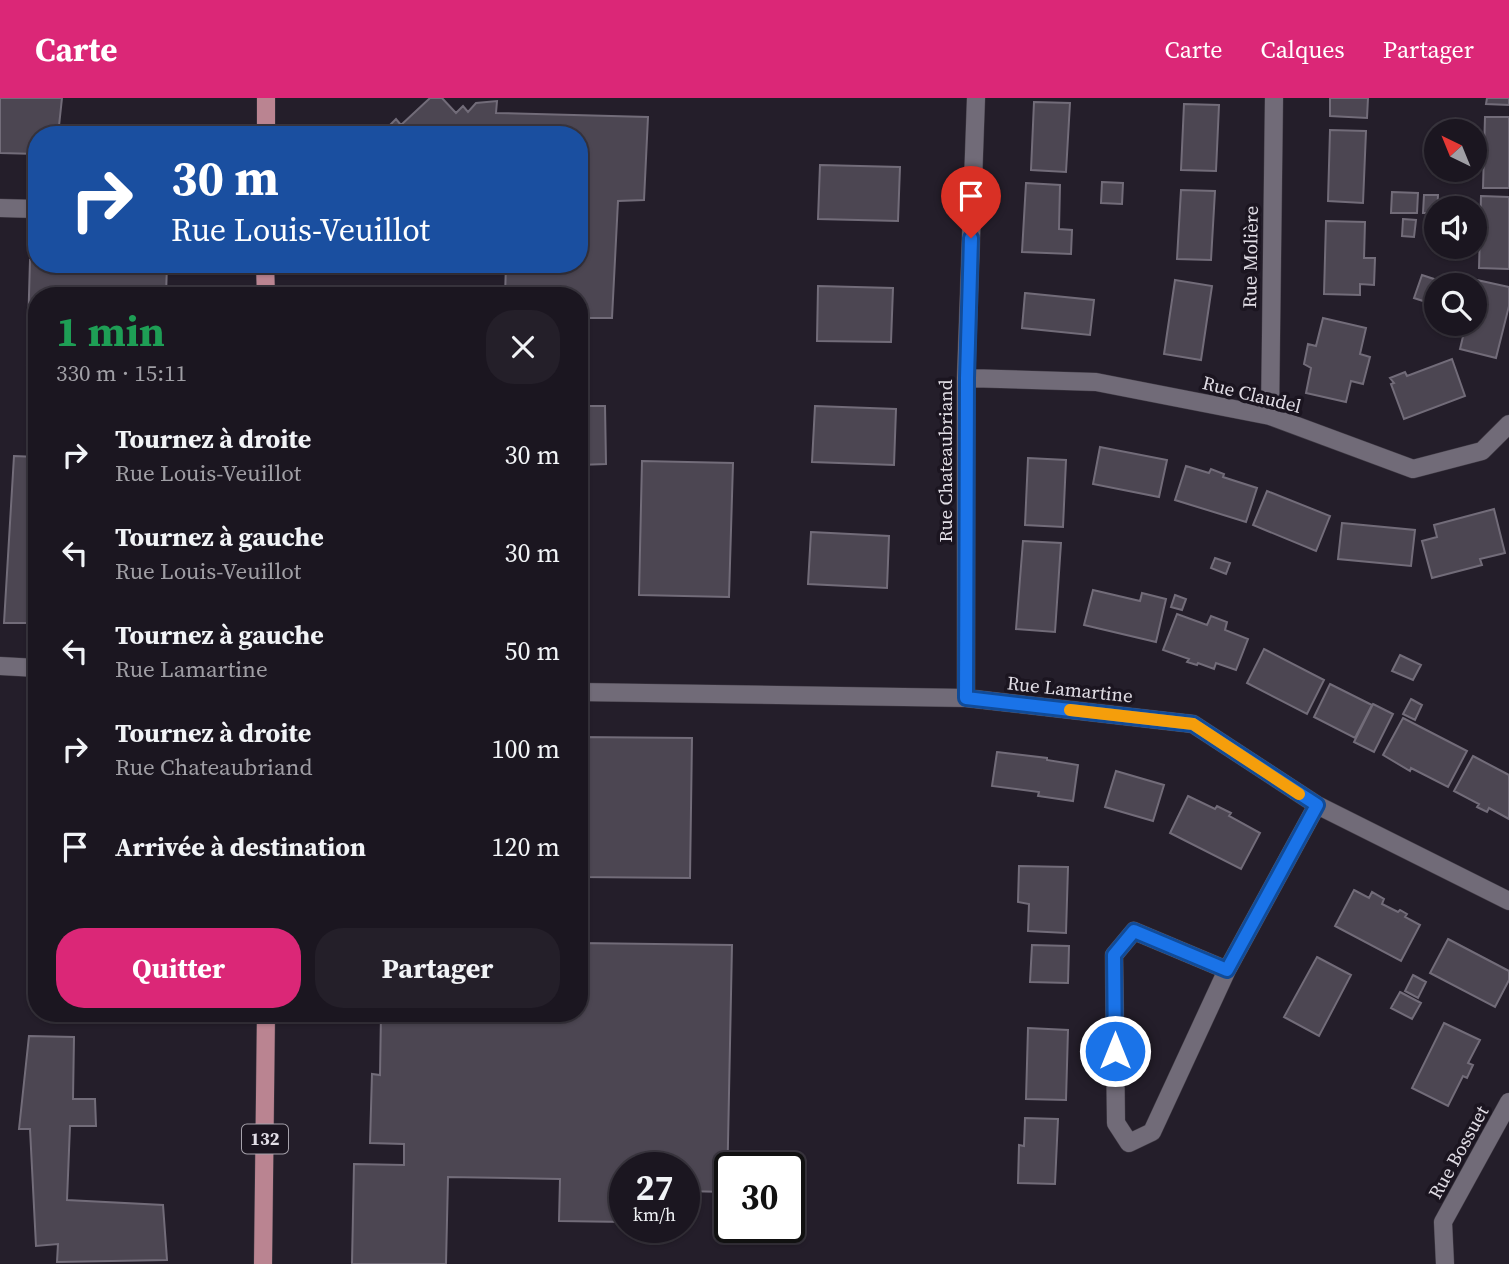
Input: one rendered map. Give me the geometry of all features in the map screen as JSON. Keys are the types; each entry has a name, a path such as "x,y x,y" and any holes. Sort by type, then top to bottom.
{"main road":[{"path":"266,98 266,126"},
{"name":"132","path":"263,1264 267,1022"}],"street":[{"name":"Rue Chateaubriand","path":"966,698 967,378 976,98"},
{"name":"Rue Molière","path":"1270,416 1274,98"},
{"path":"0,208 28,209"},
{"name":"Rue Claudel","path":"967,378 1096,382 1270,416 1413,469 1482,451 1509,424"},
{"path":"0,666 28,668"},
{"name":"Rue Lamartine","path":"588,692 966,698 1193,724 1317,805 1509,901"},
{"path":"1227,970 1134,931 1114,955 1116,1124 1129,1143 1152,1132 1227,970 1317,805"},
{"name":"Rue Bossuet","path":"1445,1264 1443,1222 1509,1102"}],"building":[{"path":"0,98 62,98 59,126 28,126 28,154 0,153"},
{"path":"430,98 442,98 456,113 463,106 468,112 476,103 497,101 496,113 648,117 644,200 618,201 612,318 588,318 588,287 505,287 506,273 588,273 588,126 389,126 396,119 401,125"},
{"path":"1330,98 1368,98 1367,118 1330,116"},
{"path":"1487,98 1509,98 1509,105 1486,104"},
{"path":"1034,102 1070,103 1066,172 1031,170"},
{"path":"1184,104 1219,105 1216,171 1181,170"},
{"path":"1509,117 1509,188 1483,188 1483,182 1488,182 1488,119 1485,119"},
{"path":"1330,130 1366,131 1363,203 1328,201"},
{"path":"820,165 900,167 898,221 818,219"},
{"path":"1102,182 1123,183 1122,204 1101,203"},
{"path":"1026,183 1060,185 1059,229 1072,230 1071,254 1022,252"},
{"path":"1181,190 1215,191 1211,260 1177,259"},
{"path":"1392,192 1418,193 1417,213 1391,213"},
{"path":"1487,196 1509,197 1509,269 1479,268 1479,259 1487,259"},
{"path":"1403,219 1416,220 1414,237 1402,236"},
{"path":"1326,221 1365,222 1364,258 1375,258 1374,285 1360,284 1360,295 1324,294"},
{"path":"30,273 167,273 166,287 29,287"},
{"path":"1422,275 1424,276 1424,301 1414,298"},
{"path":"1175,280 1212,286 1201,360 1164,354"},
{"path":"1487,282 1509,287 1509,306 1496,358 1460,349 1463,336 1487,336"},
{"path":"818,286 893,288 891,342 817,341"},
{"path":"1025,293 1094,300 1090,335 1022,328"},
{"path":"1323,318 1366,328 1360,354 1370,357 1363,384 1351,381 1346,402 1306,393 1311,368 1304,364 1308,344 1316,346"},
{"path":"1452,359 1465,396 1404,419 1391,384 1394,383 1390,378 1405,372 1407,376"},
{"path":"588,406 605,406 606,464 588,465"},
{"path":"815,406 896,409 894,465 812,462"},
{"path":"1100,447 1167,460 1159,497 1093,484"},
{"path":"14,456 28,457 28,623 4,623"},
{"path":"1028,458 1066,460 1063,527 1025,525"},
{"path":"642,461 733,463 729,597 639,595"},
{"path":"1186,466 1209,473 1211,469 1224,474 1223,477 1257,488 1246,522 1175,500"},
{"path":"1267,491 1330,516 1316,551 1253,525"},
{"path":"1494,509 1505,553 1480,559 1482,565 1432,578 1422,541 1437,537 1434,525"},
{"path":"1342,523 1415,530 1411,566 1338,559"},
{"path":"811,532 889,536 887,588 808,584"},
{"path":"1023,541 1061,543 1055,632 1016,629"},
{"path":"1215,558 1230,563 1226,574 1211,568"},
{"path":"1093,590 1140,601 1142,593 1166,599 1156,642 1084,625"},
{"path":"1175,595 1186,599 1182,610 1171,607"},
{"path":"1177,614 1207,625 1211,616 1227,622 1225,630 1248,639 1236,670 1216,663 1214,669 1198,663 1197,665 1187,662 1189,659 1163,650"},
{"path":"1264,649 1324,680 1307,714 1247,683"},
{"path":"1400,655 1421,665 1413,680 1392,671"},
{"path":"1330,684 1372,705 1355,738 1314,717"},
{"path":"1411,699 1422,705 1415,720 1403,714"},
{"path":"1373,704 1393,714 1374,752 1354,742"},
{"path":"1403,718 1467,751 1448,787 1411,768 1410,771 1383,755"},
{"path":"588,737 692,738 690,878 588,877"},
{"path":"997,752 1078,765 1073,801 1038,796 1039,792 992,786"},
{"path":"1473,756 1509,775 1509,819 1489,808 1487,812 1477,807 1479,804 1454,791"},
{"path":"1116,771 1164,785 1153,821 1105,807"},
{"path":"1188,796 1215,809 1217,806 1231,813 1229,816 1260,833 1241,869 1170,833"},
{"path":"1019,866 1068,867 1066,933 1028,931 1029,904 1018,902"},
{"path":"1354,890 1369,898 1372,892 1384,899 1382,904 1398,912 1400,910 1407,914 1405,917 1420,925 1401,961 1335,926"},
{"path":"1448,939 1509,971 1509,980 1495,1007 1430,973"},
{"path":"588,943 732,945 728,1152 714,1152 714,1192 700,1191 700,1152 609,1152 609,1222 559,1221 560,1179 448,1177 446,1264 352,1264 354,1164 404,1165 404,1144 370,1143 372,1074 380,1075 381,1022 588,1022"},
{"path":"1032,945 1069,946 1068,983 1030,982"},
{"path":"1317,957 1351,975 1319,1036 1284,1017"},
{"path":"1413,975 1426,982 1418,998 1405,991"},
{"path":"1400,992 1421,1003 1412,1019 1391,1008"},
{"path":"1444,1023 1480,1040 1468,1063 1473,1065 1467,1078 1463,1076 1448,1106 1412,1088"},
{"path":"1028,1028 1068,1030 1066,1100 1026,1099"},
{"path":"29,1036 74,1037 73,1099 95,1099 96,1126 70,1126 67,1200 163,1205 167,1260 57,1262 58,1244 36,1246 30,1129 19,1129"},
{"path":"1025,1118 1058,1119 1055,1184 1018,1183 1019,1145 1024,1146"}],"slow traffic":[{"path":"1070,710 1193,724 1299,794"}],"route":[{"path":"971,238 967,378 966,698 1193,724 1317,805 1227,970 1134,931 1114,955 1115,1051"}]}
